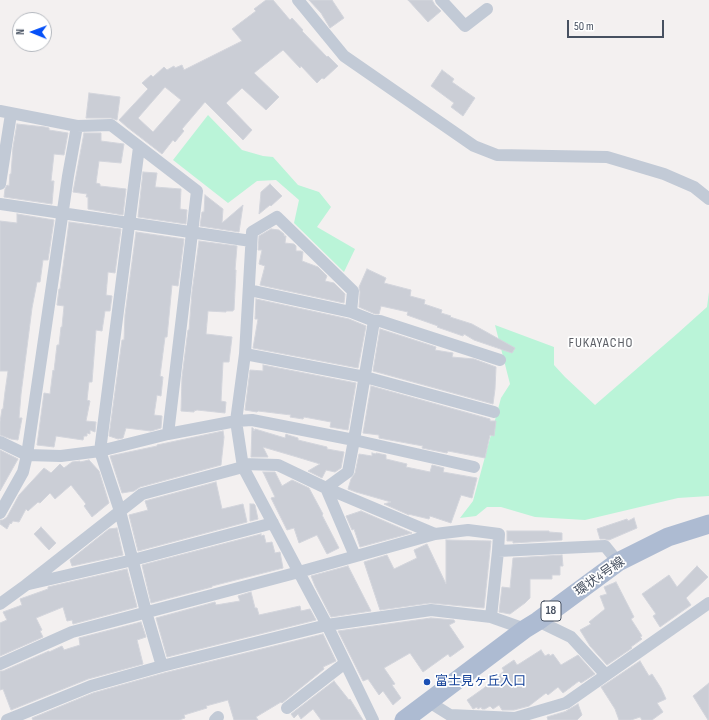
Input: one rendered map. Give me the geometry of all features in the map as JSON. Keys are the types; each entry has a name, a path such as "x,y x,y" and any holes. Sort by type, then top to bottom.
{"main road":[{"name":"環状4号線","path":"404,720 618,562 668,537 709,524"}],"street":[{"path":"298,0 344,56 474,146 497,156 607,156 670,176 694,187 709,199"},
{"path":"441,0 465,26 487,9"},
{"path":"0,184 6,112 77,126 111,126 197,192 168,434"},
{"path":"0,513 23,472 28,455 68,176 77,126"},
{"path":"139,148 100,451 120,512 146,612 162,666"},
{"path":"0,204 251,241"},
{"path":"351,312 353,291 277,217 252,232 245,354 236,421 243,465 327,625 373,720"},
{"path":"249,290 351,312 374,321 380,321 500,360"},
{"path":"326,488 348,472 374,321"},
{"path":"245,354 365,377 494,412"},
{"path":"0,442 28,455 62,456 100,451 168,434 236,421 252,420 474,466"},
{"path":"0,604 142,494 243,465 278,465 326,488 435,534"},
{"path":"326,488 355,556"},
{"path":"26,585 133,560 273,524"},
{"path":"0,664 72,632 299,572 435,534 468,530 499,534 491,617"},
{"path":"498,551 605,546 618,562"},
{"path":"429,702 450,715 515,718 566,703 709,603"},
{"path":"0,711 5,720 91,686 162,666 327,625 431,610 491,617 531,625 571,637 606,675"},
{"path":"287,708 345,663"}],"green space":[{"path":"208,115 242,150 263,156 273,157 298,185 319,192 331,207 317,227 355,249 344,272 294,223 299,200 276,180 257,181 228,203 173,160"},
{"path":"709,292 709,496 678,498 585,520 535,517 501,507 487,507 476,516 460,518 473,501 501,398 510,384 495,325 554,347 554,365 595,405 707,307"}],"building":[{"path":"266,0 273,0 290,20 292,18 303,30 302,31 327,57 328,56 338,66 324,79 322,78 317,83 283,50 254,73 279,97 266,110 242,88 226,103 252,130 243,140 205,102 182,129 184,131 175,142 173,140 162,154 119,120 148,89 142,83 151,75 153,77 164,67 167,70 174,66 175,68 182,65 184,70 242,41 232,29 256,11 254,9","holes":["165,87 181,100 153,132 138,118"]},
{"path":"309,0 332,0 344,18 330,28 321,13"},
{"path":"408,0 432,0 441,11 428,22"},
{"path":"442,70 454,79 452,82 475,98 463,116 451,107 454,103 431,86"},
{"path":"89,93 120,97 117,120 111,118 86,118"},
{"path":"17,124 45,127 49,128 49,130 68,133 64,155 54,154 51,181 54,181 52,204 4,197 5,189 7,185 9,186"},
{"path":"84,133 101,133 101,141 124,144 121,163 99,161 96,183 100,184 100,186 126,189 123,215 88,209 87,194 73,192"},
{"path":"143,172 157,173 155,187 181,189 180,209 187,210 186,224 138,217"},
{"path":"270,184 282,196 259,214 261,192"},
{"path":"205,195 223,209 222,223 243,205 239,232 200,226 202,212 204,212"},
{"path":"17,214 54,220 48,260 43,260 40,282 37,282 32,308 21,394 19,418 22,418 18,440 0,435 0,422 8,371 0,371 0,221 17,223"},
{"path":"69,222 121,229 115,273 108,272 106,295 112,296 110,311 105,311 102,331 96,330 92,382 89,382 87,400 90,401 86,421 96,422 95,432 90,430 90,434 87,433 87,436 84,436 83,440 56,436 54,447 37,445 44,393 50,394 57,345 59,345 62,327 64,306 57,305"},
{"path":"271,229 279,230 284,234 284,236 286,236 285,243 294,244 296,246 296,251 303,252 302,261 318,267 327,276 325,281 334,283 345,294 344,303 260,285 265,266 259,264 262,250 258,250 259,236"},
{"path":"136,232 184,239 178,286 172,285 167,337 165,337 160,376 163,377 161,396 157,395 154,415 162,416 161,428 151,431 126,428 123,438 118,439 109,436 122,340 124,340 125,315"},
{"path":"199,241 237,246 234,310 226,312 208,311 206,334 232,337 229,362 223,362 221,401 226,402 225,413 197,410 194,412 181,411 182,377"},
{"path":"367,269 386,278 384,283 411,290 410,296 425,300 424,304 442,310 441,313 451,316 450,317 472,324 515,348 512,353 474,340 464,334 463,336 437,327 438,326 407,315 408,312 381,306 379,314 375,314 359,307 359,287"},
{"path":"256,299 349,319 366,326 358,368 253,348 258,319 255,319"},
{"path":"380,329 436,347 435,350 453,353 452,357 474,359 496,367 493,404 373,371"},
{"path":"263,365 356,383 348,430 330,427 331,422 304,417 303,419 290,417 291,415 245,410 250,370 263,371"},
{"path":"371,386 490,419 490,421 496,421 494,436 490,435 485,458 422,448 423,446 379,438 379,435 363,433"},
{"path":"252,428 254,431 255,429 285,438 286,434 298,438 298,440 327,447 327,449 344,452 341,468 335,472 326,470 322,478 308,471 320,464 297,457 263,447 268,457 251,457"},
{"path":"223,431 224,437 221,465 140,487 134,491 122,493 110,456"},
{"path":"0,450 18,459 0,491"},
{"path":"372,453 386,455 386,459 407,464 406,467 430,472 432,465 444,468 443,472 477,478 472,498 461,495 451,523 430,516 429,519 408,514 409,515 384,504 391,502 348,489 351,479 355,473 359,454 372,456"},
{"path":"89,460 99,471 109,503 92,517 84,506 86,504 71,485 55,499 50,493 40,503 38,502 28,511 26,509 19,522 13,521 7,529 0,524 0,520 7,517 19,495 44,468 51,473 60,464 64,468 72,462"},
{"path":"263,472 275,472 282,486 292,480 309,488 339,548 327,554 317,535 299,543 294,528 287,530 271,498 275,497"},
{"path":"216,482 222,509 243,504 247,522 138,551 129,515 148,510 145,501"},
{"path":"250,504 255,505 258,519 250,521"},
{"path":"361,511 412,533 360,547 354,529 352,530 346,516"},
{"path":"634,518 637,528 609,540 600,539 597,529"},
{"path":"41,527 56,543 49,550 34,534"},
{"path":"117,528 123,555 72,566 70,560 109,529"},
{"path":"507,531 549,531 562,533 562,540 513,543 513,541 507,541"},
{"path":"261,534 261,536 264,535 266,543 272,542 275,553 280,552 283,568 151,603 142,565"},
{"path":"446,540 491,541 484,608 430,603 380,610 364,562 387,555 394,569 417,558 414,550 427,544 446,584"},
{"path":"562,555 563,566 560,566 560,575 552,575 552,579 530,579 530,598 510,614 499,612 502,587 510,588 513,558"},
{"path":"348,566 371,611 331,617 311,576"},
{"path":"697,566 708,577 686,598 691,605 660,627 653,616 656,614 642,594 669,575 677,587"},
{"path":"127,569 137,607 73,624 72,620 67,621 63,607 36,618 42,630 40,631 43,637 0,656 0,623 7,620 3,612 22,605 20,599 48,589 48,587"},
{"path":"616,582 634,617 631,619 642,636 640,637 642,639 631,647 632,648 607,665 590,646 580,630 591,624 589,622 605,609 600,596 607,594 604,587"},
{"path":"251,592 255,608 257,608 259,615 300,606 301,611 310,609 316,620 167,657 156,618 215,602 216,605 240,601 238,596"},
{"path":"431,618 454,620 455,622 449,625 464,647 450,657 448,654 423,672 410,653 384,668 395,684 392,685 401,698 393,705 383,691 379,695 368,679 363,681 338,631"},
{"path":"141,622 146,637 137,640 143,664 88,679 11,710 3,689 0,690 0,671 62,646 64,650 80,645 79,638"},
{"path":"323,634 336,661 323,667 324,669 282,703 281,702 256,717 258,720 234,720 228,700 206,706 207,708 184,715 185,718 179,720 33,720 32,718 93,693 164,673"},
{"path":"541,650 545,656 549,654 550,656 553,654 561,665 578,655 595,674 581,683 579,681 563,693 558,687 548,695 546,693 529,706 514,710 502,710 499,705 493,709 490,706 485,709 482,709 481,707 478,709 477,707 473,709 467,700 504,671 502,668 514,660 517,665"},
{"path":"640,661 649,676 652,674 666,699 657,703 663,712 652,720 642,720 640,717 631,720 619,720 615,709 601,687"},
{"path":"334,681 349,700 350,699 363,720 321,720 313,709 301,719 298,714 294,718 291,714"},
{"path":"709,683 709,720 708,720 693,696"},
{"path":"578,704 582,715 577,720 548,720 547,717 567,711"}],"place":[{"name":"富士見ヶ丘入口","path":"427,682"}],"district":[{"name":"FUKAYACHO","path":"601,343"}]}
